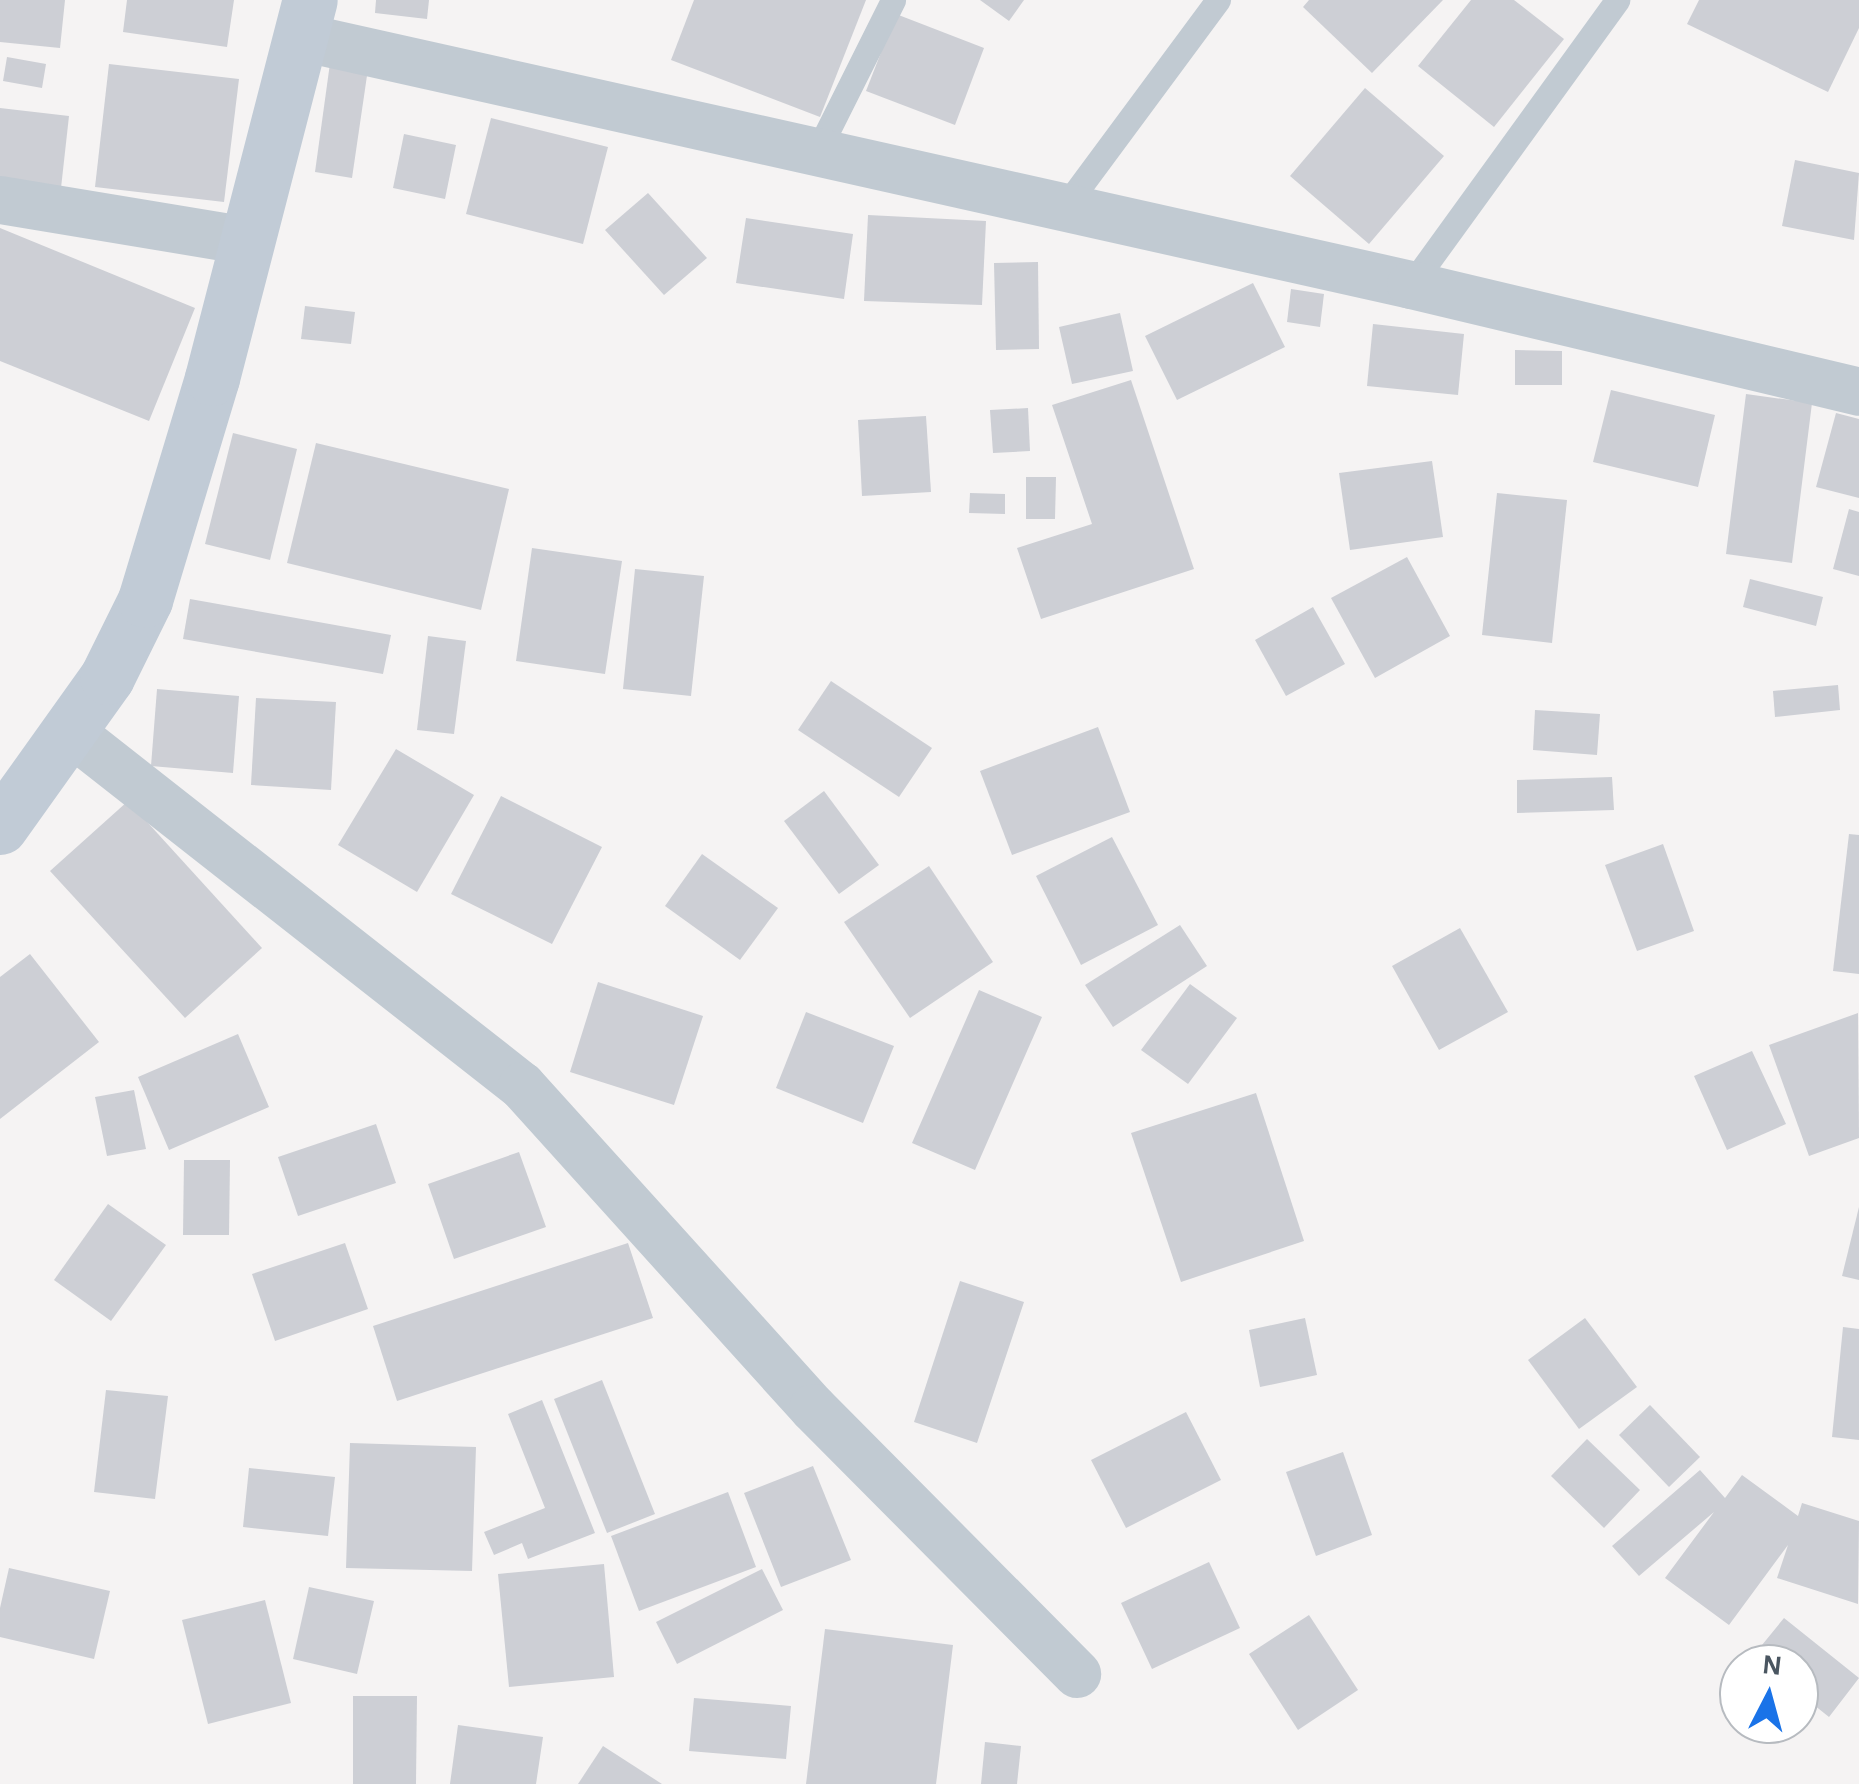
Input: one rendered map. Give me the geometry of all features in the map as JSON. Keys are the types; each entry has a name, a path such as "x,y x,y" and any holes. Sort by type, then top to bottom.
{"main road":[{"path":"0,827 107,676 145,600 248,241 306,19"}],"street":[{"path":"306,19 816,154 1412,285 1859,392"},
{"path":"0,200 248,241"},
{"path":"68,730 522,1086 813,1408 1077,1674"}],"lane":[{"path":"816,154 893,0"},
{"path":"1064,208 1218,0"},
{"path":"1412,285 1617,0"}],"building":[{"path":"0,0 65,0 60,48 0,42"},
{"path":"127,0 234,0 227,47 123,32"},
{"path":"376,0 429,0 427,19 375,13"},
{"path":"694,0 866,0 820,117 671,60"},
{"path":"980,0 1024,0 1009,21"},
{"path":"1309,0 1443,0 1372,73 1303,7"},
{"path":"1471,0 1514,0 1564,39 1494,127 1418,66"},
{"path":"1699,0 1859,0 1859,28 1828,92 1687,24"},
{"path":"896,14 984,48 955,125 866,91"},
{"path":"331,56 369,62 352,178 315,172"},
{"path":"7,57 46,64 42,88 3,81"},
{"path":"109,64 239,79 224,202 95,187"},
{"path":"1365,88 1444,156 1369,244 1290,176"},
{"path":"0,108 69,116 60,197 0,190"},
{"path":"491,118 608,147 583,244 466,214"},
{"path":"404,134 456,145 445,199 393,188"},
{"path":"1795,160 1859,173 1854,240 1782,226"},
{"path":"648,193 707,258 664,295 605,230"},
{"path":"868,215 986,221 982,305 864,301"},
{"path":"746,218 853,234 844,299 736,283"},
{"path":"0,228 195,308 149,421 0,361"},
{"path":"1038,262 1039,349 996,350 994,263"},
{"path":"1253,283 1285,347 1177,400 1145,336"},
{"path":"1291,289 1324,294 1320,327 1287,322"},
{"path":"305,306 355,312 351,344 301,339"},
{"path":"1120,313 1133,371 1072,384 1059,327"},
{"path":"1373,324 1464,334 1458,395 1367,386"},
{"path":"1515,350 1562,351 1562,385 1515,385"},
{"path":"1131,380 1194,569 1041,619 1017,548 1092,524 1052,405"},
{"path":"1611,390 1715,415 1698,487 1593,462"},
{"path":"1746,394 1812,403 1792,563 1726,554"},
{"path":"1028,408 1030,451 993,453 990,410"},
{"path":"1836,413 1859,419 1859,498 1816,487"},
{"path":"926,416 931,492 862,496 858,420"},
{"path":"233,433 297,449 270,560 205,544"},
{"path":"316,443 509,489 481,610 287,563"},
{"path":"1432,461 1443,537 1350,550 1339,473"},
{"path":"1026,477 1056,477 1055,519 1026,519"},
{"path":"970,493 1005,494 1005,514 969,513"},
{"path":"1497,493 1567,500 1552,643 1482,635"},
{"path":"1849,509 1859,512 1859,576 1833,569"},
{"path":"532,548 622,561 605,674 516,661"},
{"path":"1407,557 1450,636 1375,678 1331,598"},
{"path":"635,569 704,576 691,696 623,689"},
{"path":"1750,579 1823,597 1816,626 1743,607"},
{"path":"190,599 391,635 383,674 183,639"},
{"path":"1313,607 1345,664 1286,696 1255,640"},
{"path":"428,636 466,641 454,734 417,730"},
{"path":"831,681 932,748 899,797 798,730"},
{"path":"1838,685 1840,710 1775,717 1773,691"},
{"path":"157,689 239,696 233,773 151,766"},
{"path":"256,698 336,702 331,790 251,785"},
{"path":"1535,710 1600,714 1597,755 1533,750"},
{"path":"1098,727 1130,812 1012,855 980,771"},
{"path":"396,749 474,795 417,892 338,845"},
{"path":"1612,777 1614,810 1517,813 1517,780"},
{"path":"824,791 879,865 839,894 784,821"},
{"path":"501,796 602,847 552,944 451,894"},
{"path":"128,801 262,948 185,1018 50,871"},
{"path":"1849,834 1859,835 1859,974 1833,971"},
{"path":"1112,837 1158,925 1081,965 1036,876"},
{"path":"1663,844 1694,931 1637,951 1605,865"},
{"path":"702,854 778,908 740,960 665,906"},
{"path":"929,866 993,962 910,1018 844,922"},
{"path":"1180,925 1207,966 1113,1027 1085,985"},
{"path":"1460,928 1508,1012 1439,1050 1392,966"},
{"path":"30,954 99,1042 0,1119 0,977"},
{"path":"598,982 703,1016 674,1105 570,1072"},
{"path":"1190,984 1237,1018 1188,1084 1141,1050"},
{"path":"979,990 1042,1017 975,1170 912,1143"},
{"path":"806,1012 894,1046 863,1123 776,1088"},
{"path":"1858,1013 1859,1138 1809,1156 1769,1045"},
{"path":"238,1034 269,1107 169,1150 138,1077"},
{"path":"1752,1051 1786,1124 1727,1150 1694,1076"},
{"path":"134,1090 146,1149 107,1156 95,1097"},
{"path":"1256,1093 1304,1241 1181,1282 1131,1133"},
{"path":"376,1124 396,1183 298,1216 278,1157"},
{"path":"519,1152 546,1227 454,1259 428,1184"},
{"path":"184,1160 230,1160 229,1235 183,1235"},
{"path":"108,1204 166,1245 111,1321 54,1280"},
{"path":"1859,1207 1859,1280 1842,1276"},
{"path":"345,1243 368,1309 275,1341 252,1274"},
{"path":"628,1243 653,1318 397,1401 373,1326"},
{"path":"960,1281 1024,1302 977,1443 914,1422"},
{"path":"1305,1318 1317,1375 1260,1387 1249,1330"},
{"path":"1585,1318 1637,1387 1579,1429 1528,1360"},
{"path":"1843,1327 1859,1329 1859,1440 1832,1437"},
{"path":"602,1380 655,1514 607,1533 554,1399"},
{"path":"106,1390 168,1396 155,1499 94,1492"},
{"path":"542,1400 595,1533 528,1559 522,1543 494,1555 484,1532 545,1508 508,1414"},
{"path":"1650,1405 1700,1457 1669,1487 1619,1435"},
{"path":"1186,1412 1221,1480 1126,1528 1091,1460"},
{"path":"1587,1439 1640,1490 1604,1528 1551,1476"},
{"path":"350,1443 476,1447 472,1571 346,1568"},
{"path":"1343,1452 1372,1535 1316,1556 1286,1472"},
{"path":"813,1466 851,1560 781,1587 744,1493"},
{"path":"249,1468 335,1477 328,1536 243,1527"},
{"path":"1700,1470 1725,1498 1742,1475 1798,1516 1802,1503 1859,1521 1858,1604 1777,1578 1788,1545 1729,1625 1665,1578 1714,1512 1639,1576 1612,1546"},
{"path":"728,1492 756,1567 639,1611 611,1536"},
{"path":"1209,1562 1240,1628 1152,1669 1121,1603"},
{"path":"604,1564 614,1677 509,1687 498,1574"},
{"path":"9,1568 110,1591 94,1659 0,1637 0,1608"},
{"path":"762,1569 783,1610 677,1664 656,1622"},
{"path":"309,1587 374,1601 357,1674 293,1659"},
{"path":"265,1600 291,1703 208,1724 182,1620"},
{"path":"1309,1615 1358,1690 1298,1730 1249,1654"},
{"path":"1784,1618 1816,1644 1763,1644"},
{"path":"825,1629 953,1645 936,1784 806,1784"},
{"path":"1819,1646 1859,1678 1829,1717 1819,1709"},
{"path":"353,1696 417,1696 416,1784 353,1784"},
{"path":"694,1698 791,1706 786,1759 689,1751"},
{"path":"458,1725 543,1737 536,1784 450,1784"},
{"path":"985,1742 1021,1746 1017,1784 981,1784"},
{"path":"603,1746 662,1784 578,1784"}]}
